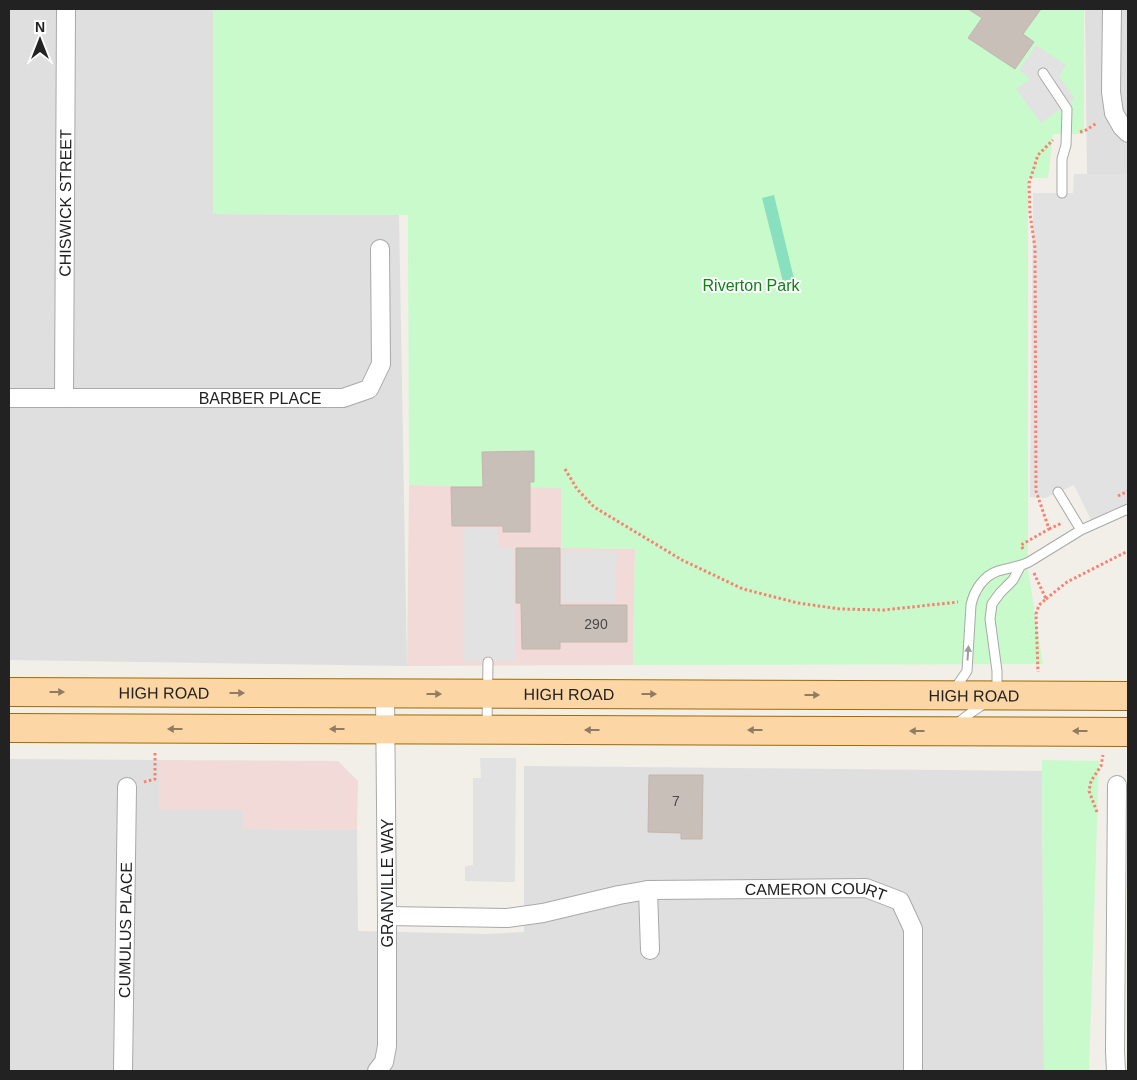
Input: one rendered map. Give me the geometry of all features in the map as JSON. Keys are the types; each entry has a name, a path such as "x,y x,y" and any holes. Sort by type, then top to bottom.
{"main road":[{"name":"HIGH ROAD","path":"9,692 1128,696"},
{"path":"9,728 1128,732"}],"street":[{"name":"CHISWICK STREET","path":"64,398 66,9"},
{"path":"1112,9 1112,99 1114,113 1122,127 1128,132"},
{"name":"BARBER PLACE","path":"9,398 344,398 369,389 381,364 380,249"},
{"name":"GRANVILLE WAY","path":"377,1071 384,1062 387,1046 385,693"},
{"path":"1116,1071 1117,786"},
{"name":"CUMULUS PLACE","path":"123,1071 127,787"},
{"name":"CAMERON COURT","path":"387,916 507,918 543,913 618,895 648,890 866,888 900,901 914,930 913,1071"},
{"path":"648,890 650,950"}],"lane":[{"path":"1043,73 1067,109 1066,145 1062,159 1062,193"},
{"path":"1058,492 1081,530"},
{"path":"950,696 967,671 971,605 973,596 983,581 996,572 1025,564 1081,530 1128,509"},
{"path":"948,731 972,712 998,696 997,671 990,619 992,604 1025,564"},
{"path":"487,729 488,662"}],"path":[{"path":"1046,599 1025,564 1021,545 1049,529 1036,491 1035,248 1030,214 1029,183 1038,155 1054,138 1086,130 1097,123"},
{"path":"566,469 578,489 594,507 682,560 742,589 798,602 840,609 884,610 960,602 971,605"},
{"path":"1038,672 1036,614 1039,605 1067,582 1128,551"},
{"path":"127,787 155,779 155,751"}],"shaded area":[{"path":"9,9 213,9 213,214 399,215 407,666 9,660"},
{"path":"1085,9 1128,9 1128,174 1087,174"},
{"path":"1036,45 1066,65 1059,76 1075,99 1041,123 1016,89 1030,79 1019,70"},
{"path":"1074,174 1128,174 1128,503 1091,520 1074,485 1046,498 1030,497 1033,193 1073,193"},
{"path":"409,485 562,487 635,549 633,665 407,666"},
{"path":"463,528 498,528 498,547 514,548 515,661 463,662"},
{"path":"562,551 617,551 615,602 562,602"},
{"path":"480,758 516,758 515,882 465,881 465,866 473,865 473,778 481,778"},
{"path":"9,759 159,760 159,810 243,810 244,829 357,830 358,931 487,934 524,932 524,766 1042,771 1044,1071 9,1071"},
{"path":"159,760 338,761 358,781 357,830 243,829 243,810 159,810"}],"green space":[{"name":"Riverton Park","path":"213,9 1084,9 1084,134 1053,134 1048,178 1028,178 1028,570 1043,664 633,665 635,549 561,548 561,488 409,485 408,215 213,214"},
{"path":"774,195 794,279 783,282 762,198"},
{"path":"1042,760 1099,761 1089,1071 1044,1071"}],"building":[{"path":"968,9 1041,9 1023,34 1034,42 1015,69 968,38 982,18"},
{"path":"534,451 534,482 530,482 530,532 503,532 503,526 452,526 451,487 483,487 482,452"},
{"path":"516,548 560,548 560,605 627,605 627,642 560,642 560,649 522,649 521,603 516,603"},
{"path":"649,775 703,775 702,839 681,839 681,833 648,832"}]}
